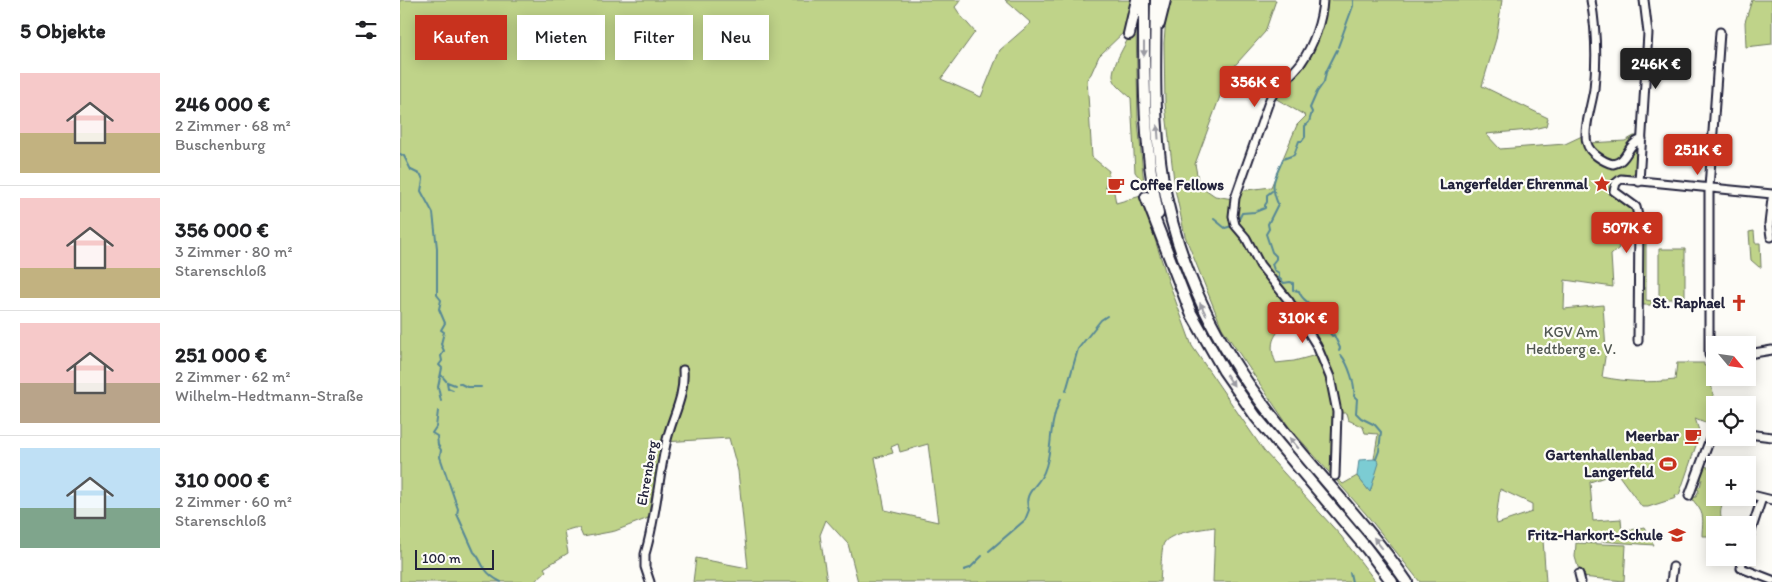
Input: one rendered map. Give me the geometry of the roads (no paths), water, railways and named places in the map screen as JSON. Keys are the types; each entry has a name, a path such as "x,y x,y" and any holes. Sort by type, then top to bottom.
{"highway":[{"path":"1129,34 1137,0"},
{"path":"1144,0 1145,132 1162,237"},
{"path":"1156,0 1157,113 1162,172 1176,240 1198,297 1213,329 1238,370 1271,415 1330,478 1342,499 1407,582"},
{"path":"1156,37 1165,0"},
{"path":"1146,198 1191,313 1224,371 1256,416 1367,549 1392,582"}],"street":[{"path":"1323,0 1322,11 1306,54 1300,64 1276,88 1270,99 1235,198 1233,216 1235,225 1246,238 1260,264 1289,301 1317,346 1330,377 1337,412 1330,478"},
{"path":"1591,0 1596,57 1594,89 1586,132 1587,144 1595,155 1613,164 1621,161 1634,142 1642,140"},
{"path":"1639,182 1648,33 1644,0"},
{"path":"1709,336 1709,188 1720,32"},
{"path":"1638,341 1637,212 1632,203 1614,191 1616,183 1621,179 1772,194"},
{"path":"1771,237 1772,198"},
{"path":"1756,353 1772,350"},
{"name":"Ehrenberg","path":"650,582 645,567 645,554 666,442 680,402 684,382 683,370"},
{"path":"1756,435 1772,437"},
{"path":"1689,496 1707,446"},
{"path":"1756,496 1772,500"},
{"path":"1756,516 1762,498"},
{"path":"1741,566 1741,568 1772,580"},
{"path":"1671,582 1673,567"}],"water":[{"path":"1376,459 1379,463 1370,492 1357,476 1359,460"}],"waterway":[{"path":"1338,47 1353,6 1353,0"},
{"path":"1337,50 1326,72 1324,82 1310,108 1312,112 1309,122 1305,126 1305,137 1302,141 1299,141 1294,155 1283,159 1274,181 1275,197 1278,204 1268,224 1269,229 1266,234 1272,252 1276,256 1272,264 1274,270 1279,273 1279,278 1284,283 1293,283 1293,290 1299,291 1301,296 1314,309 1324,314 1328,321 1329,332 1332,336 1334,335 1340,348 1339,351"},
{"path":"400,154 404,156 411,170 421,175 423,180 421,191 433,213 437,248 437,295 441,300 439,309 445,323 441,330 444,332 441,344 444,351 439,365 442,368 438,387 441,401"},
{"path":"1238,221 1242,213 1255,212 1265,208 1267,195 1272,191"},
{"path":"1214,219 1225,228 1232,226"},
{"path":"1066,391 1078,349 1101,320 1107,316"},
{"path":"1341,355 1353,381 1354,396 1357,399 1356,413 1361,418 1375,425 1381,432 1376,459"},
{"path":"441,375 447,382 455,385"},
{"path":"447,382 448,388 453,390"},
{"path":"459,383 467,387 481,387"},
{"path":"989,551 1025,520 1029,510 1027,504 1029,494 1047,465 1052,425 1060,399"},
{"path":"438,411 436,427 432,433 437,436 438,445 441,450 440,457 458,509 457,514 483,567 490,575 501,582"},
{"path":"964,570 970,568 982,556"},
{"path":"1350,573 1352,582"}],"place":[{"name":"Langerfelder Ehrenmal","path":"1602,184"},
{"name":"Coffee Fellows","path":"1116,185"},
{"name":"St. Raphael","path":"1739,303"},
{"name":"Meerbar","path":"1693,436"},
{"name":"Gartenhallenbad Langerfeld","path":"1668,464"},
{"name":"Fritz-Harkort-Schule","path":"1677,535"}],"park label":[{"name":"KGV Am Hedtberg e. V.","path":"1571,340"}]}
